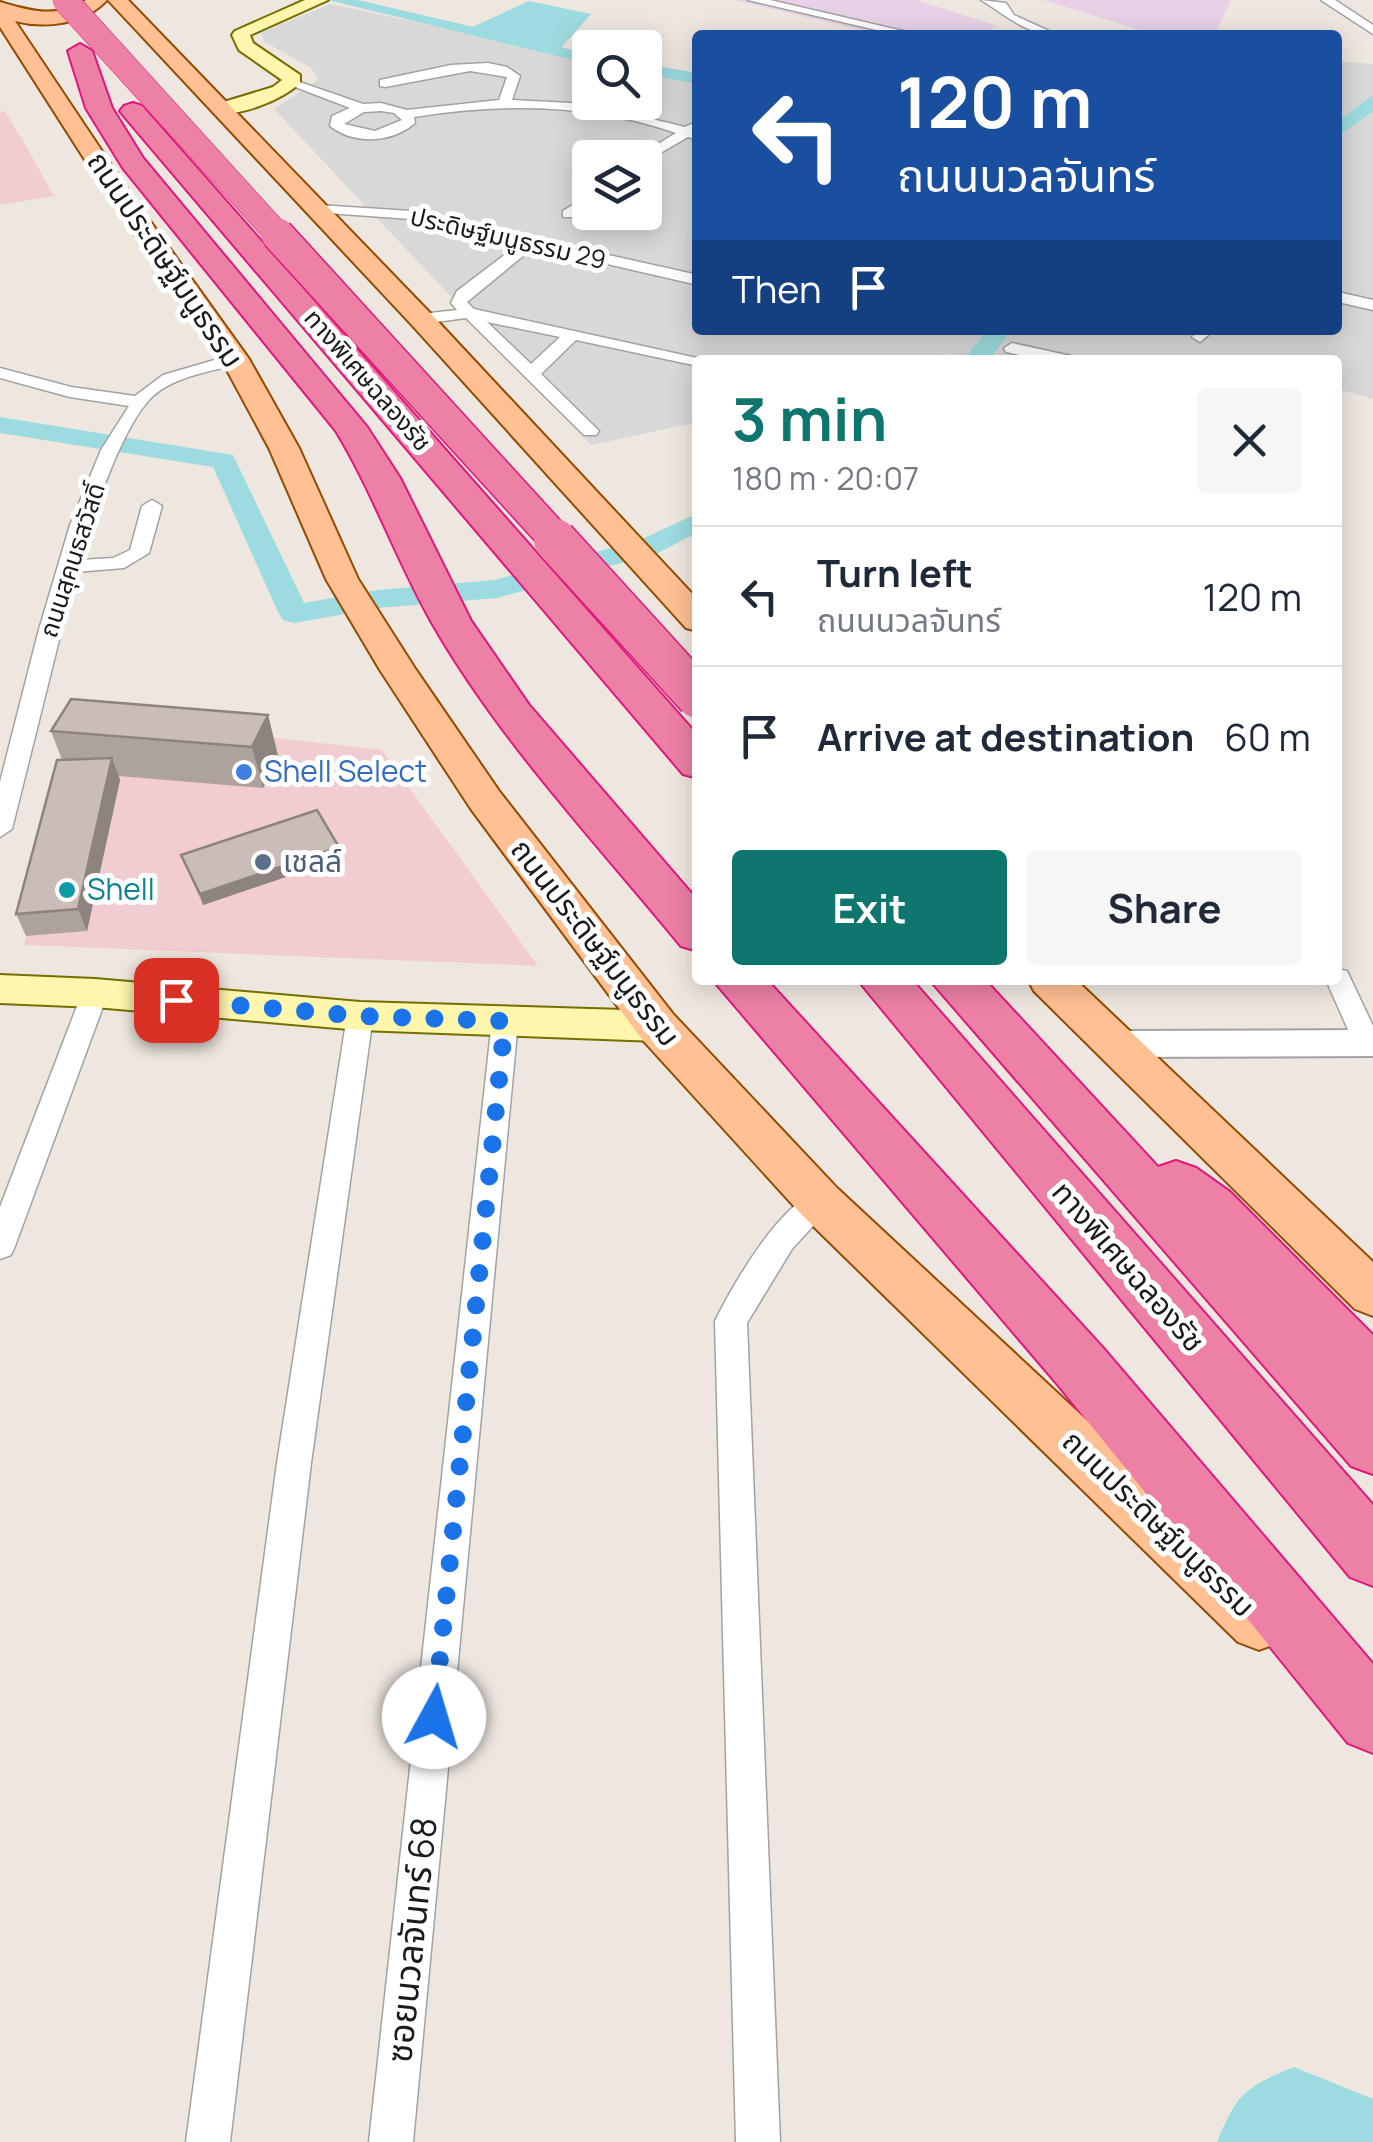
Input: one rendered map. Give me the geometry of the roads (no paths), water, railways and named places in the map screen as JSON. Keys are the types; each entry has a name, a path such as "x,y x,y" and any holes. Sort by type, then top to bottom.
{"highway":[{"name":"ทางพิเศษฉลองรัช","path":"35,0 692,757"},
{"name":"ทางพิเศษฉลองรัช","path":"66,0 692,690"},
{"path":"80,51 99,108 132,162 350,426 382,478 438,596 514,714 692,927"},
{"path":"742,985 1081,1368 1373,1718"},
{"name":"ทางพิเศษฉลองรัช","path":"886,985 1373,1554"},
{"path":"961,985 1373,1445"},
{"path":"1088,1124 1210,1208 1373,1376"}],"main road":[{"path":"0,10 34,20 80,11 98,0"},
{"path":"117,0 421,319 692,614"},
{"path":"221,109 285,87 293,79 245,46 241,35 252,26 320,0"},
{"name":"ถนนประดิษฐ์มนูธรรม","path":"0,10 122,199 235,359 284,448 321,537 356,604 485,800 657,1026 820,1202 1373,1730"},
{"path":"1054,985 1373,1294"},
{"path":"0,989 96,993 360,1016 657,1026"}],"street":[{"path":"754,0 891,30"},
{"path":"987,0 1002,5 1010,17 1042,30"},
{"path":"1327,0 1372,29"},
{"path":"1344,0 1358,2"},
{"path":"1034,26 1048,21"},
{"path":"386,83 433,70 502,69 514,76 504,105"},
{"path":"285,87 362,108"},
{"path":"285,87 345,113"},
{"path":"560,105 572,98"},
{"path":"409,117 393,131 359,134 336,126 337,119 345,113 362,108 382,107 409,117 504,105 560,105 690,133"},
{"path":"662,149 690,133"},
{"name":"ประดิษฐ์มนูธรรม 29","path":"318,209 411,215 692,279"},
{"path":"568,214 572,211"},
{"path":"529,244 459,298 590,431"},
{"path":"1342,287 1373,294"},
{"path":"1342,297 1373,305"},
{"path":"421,319 470,313 692,360"},
{"path":"532,373 573,334"},
{"path":"1012,348 1043,355"},
{"name":"ถนนสุคนธสวัสดิ์","path":"0,829 48,633 80,525 114,444 140,402 169,378 235,359"},
{"path":"0,372 70,392 140,402"},
{"path":"70,566 117,564 140,553 152,506"},
{"path":"1114,1044 1370,1043 1341,985"},
{"path":"0,1246 96,993"},
{"path":"208,2142 294,1463 360,1016"},
{"name":"ซอยนวลจันทร์ 68","path":"391,2142 505,1021"},
{"path":"758,2142 731,1321 781,1240 820,1202"}],"water":[{"path":"529,1 591,14 577,30 572,30 560,49 466,30"}],"waterway":[{"path":"336,0 572,55"},
{"path":"662,72 692,78"},
{"path":"1342,127 1373,101"},
{"path":"980,355 995,335"},
{"path":"0,425 224,461 294,614 378,599 497,589 650,546 692,524"},
{"path":"1270,2142 1294,2120 1349,2142"}],"place":[{"name":"Shell Select","path":"244,772"},
{"name":"เชลล์","path":"263,862"},
{"name":"Shell","path":"67,890"}]}
